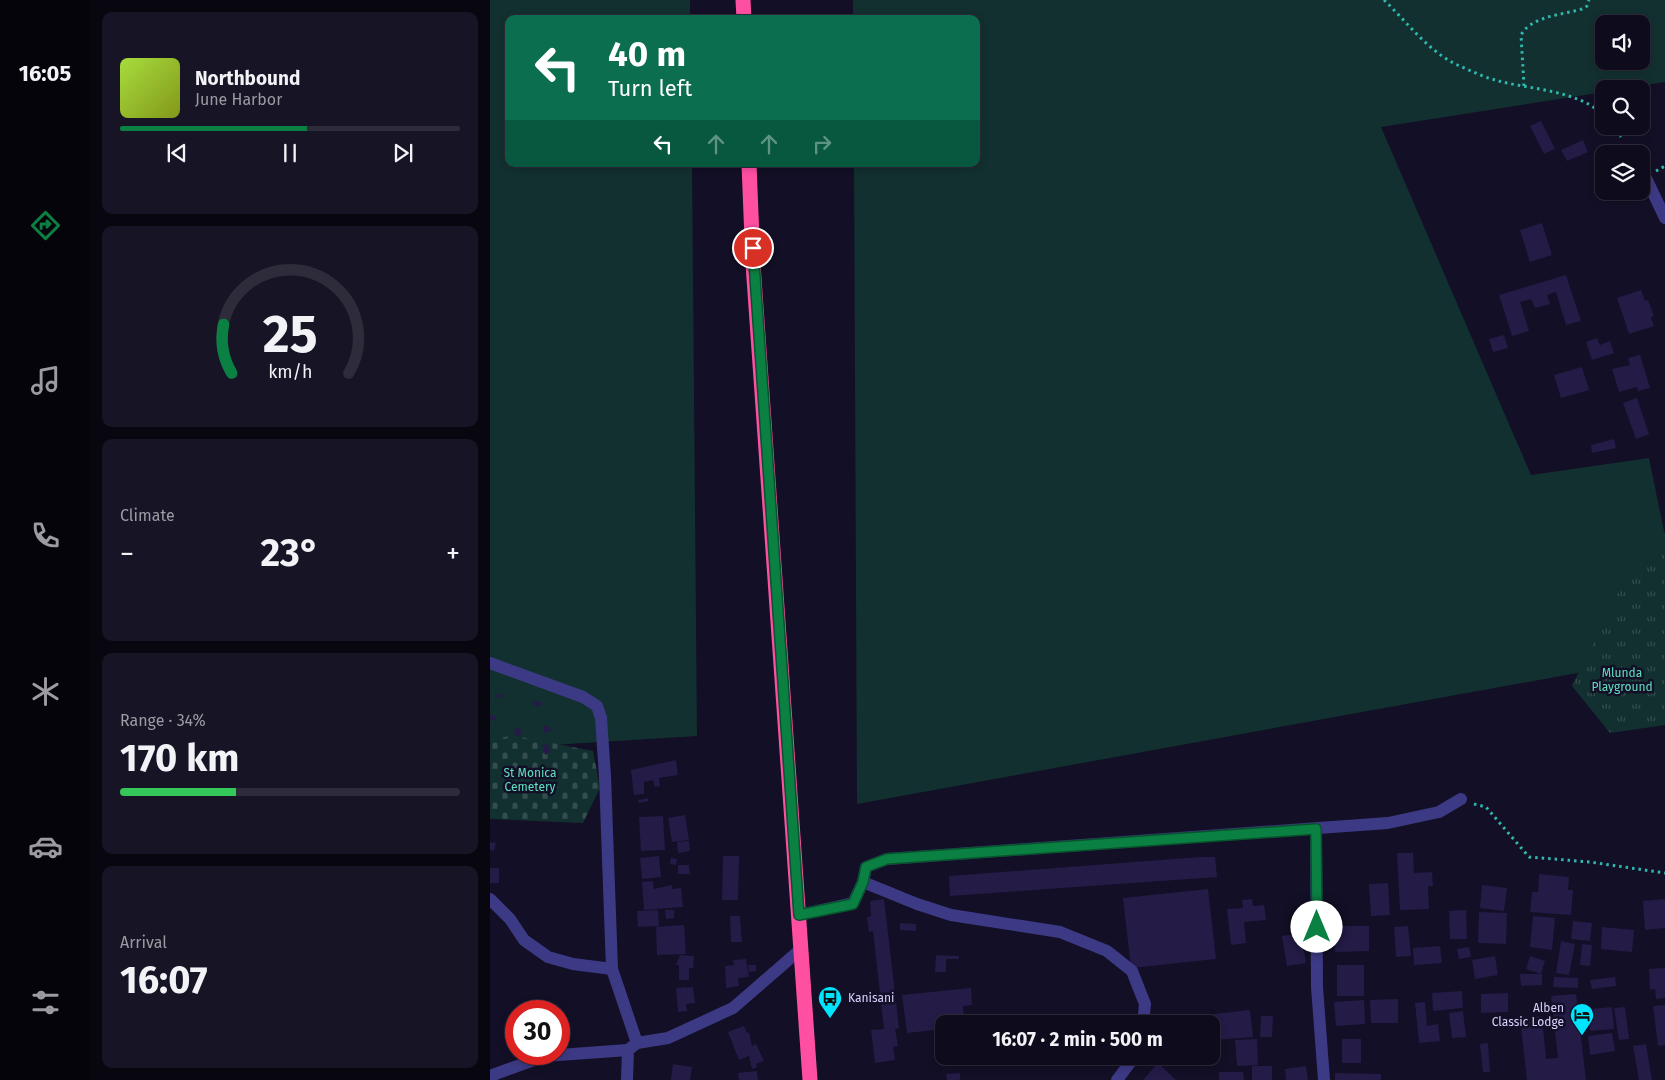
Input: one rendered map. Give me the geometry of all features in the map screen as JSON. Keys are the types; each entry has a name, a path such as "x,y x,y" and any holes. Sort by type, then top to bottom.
{"highway":[{"path":"743,0 744,15"},
{"path":"749,167 754,274 810,1080"}],"street":[{"path":"1650,186 1665,218"},
{"path":"490,663 583,697 597,706 600,718 605,776 612,969 633,1046 627,1080"},
{"path":"799,915 853,904 863,882 866,867 887,859 1388,823 1439,812 1461,799"},
{"path":"1316,829 1317,987 1324,1080"},
{"path":"863,882 917,904 951,915 1060,932 1107,951 1132,972 1145,1004 1144,1015"},
{"path":"490,899 510,919 524,940 548,957 572,964 612,969"},
{"path":"490,1076 545,1056 633,1046 668,1038 733,1008 801,949"},
{"path":"1117,1080 1128,1065"}],"path":[{"path":"1384,0 1431,49 1460,66 1494,80 1573,98 1595,110"},
{"path":"1524,86 1522,35 1525,29 1536,21 1582,9 1587,6 1589,0"},
{"path":"1461,799 1486,808 1530,857 1590,862 1665,873"}],"green space":[{"path":"490,0 690,0 690,15 505,15 505,167 692,167 697,736 490,749"},
{"path":"853,0 1665,0 1665,82 1650,84 1650,80 1595,80 1595,93 1381,127 1531,475 1649,458 1665,536 1665,657 857,804 854,167 980,167 980,15 853,15"},
{"name":"Mlunda Playground","path":"1665,533 1665,725 1610,733 1572,686 1617,594"},
{"name":"St Monica Cemetery","path":"511,735 593,751 600,788 583,823 490,819 490,742"}],"building":[{"path":"1541,121 1555,149 1544,154 1530,126"},
{"path":"1583,140 1588,152 1567,161 1561,150"},
{"path":"1542,223 1552,255 1530,262 1520,230"},
{"path":"1566,275 1581,321 1566,325 1556,292 1547,295 1550,304 1535,308 1531,299 1520,302 1529,331 1512,336 1499,295"},
{"path":"1641,290 1645,301 1648,300 1654,316 1651,317 1654,326 1629,334 1617,298"},
{"path":"1504,335 1508,348 1493,352 1489,339"},
{"path":"1597,338 1600,345 1610,341 1614,353 1592,360 1586,342"},
{"path":"1640,355 1650,388 1638,391 1637,387 1619,392 1612,369 1630,365 1628,358"},
{"path":"1582,367 1589,390 1561,398 1554,375"},
{"path":"1637,398 1649,434 1636,439 1623,403"},
{"path":"1614,439 1616,448 1592,453 1591,445"},
{"path":"497,694 503,695 501,698 494,697"},
{"path":"534,701 542,702 540,707 533,705"},
{"path":"490,714 496,717 496,721 490,719"},
{"path":"547,725 552,731 544,733 543,727"},
{"path":"515,728 522,729 519,736 514,735"},
{"path":"547,744 551,752 545,755 542,745"},
{"path":"676,760 678,775 659,778 660,786 655,787 653,780 644,782 644,794 634,795 631,770"},
{"path":"648,798 648,801 639,803 638,800"},
{"path":"685,815 689,840 672,842 668,818"},
{"path":"663,816 665,850 641,851 639,817"},
{"path":"689,841 690,851 678,853 677,842"},
{"path":"490,842 496,843 494,851 490,850"},
{"path":"1397,853 1413,853 1414,873 1432,872 1433,886 1428,886 1429,909 1400,910"},
{"path":"659,856 661,877 642,879 640,858"},
{"path":"723,856 739,856 738,900 722,900"},
{"path":"1215,857 1217,877 950,896 949,876"},
{"path":"671,858 677,859 676,865 670,864"},
{"path":"678,865 689,865 690,874 678,874"},
{"path":"490,868 499,868 499,883 490,883"},
{"path":"1539,874 1569,877 1568,890 1573,890 1571,915 1530,912 1532,892 1538,892"},
{"path":"653,881 654,889 672,885 672,889 681,888 683,907 644,910 642,882"},
{"path":"1388,883 1390,915 1371,916 1369,884"},
{"path":"1482,885 1507,888 1504,911 1480,908"},
{"path":"1208,889 1216,959 1131,968 1123,898"},
{"path":"884,899 899,1028 895,1029 898,1046 893,1047 895,1060 875,1063 871,1030 884,1029 873,931 869,932 867,917 871,916 870,901"},
{"path":"1252,899 1253,906 1264,905 1266,920 1244,922 1246,943 1231,945 1227,909 1243,908 1242,900"},
{"path":"1665,899 1665,928 1645,930 1643,901"},
{"path":"658,910 659,926 638,927 637,911"},
{"path":"665,910 674,910 674,918 666,919"},
{"path":"1466,910 1467,939 1450,939 1449,911"},
{"path":"1479,912 1507,913 1506,944 1478,943"},
{"path":"730,916 740,916 742,942 731,942"},
{"path":"1533,916 1555,918 1552,950 1530,947"},
{"path":"1573,921 1592,923 1590,941 1571,939"},
{"path":"900,923 916,924 916,931 900,930"},
{"path":"684,925 686,954 657,955 656,927"},
{"path":"1334,926 1369,926 1369,951 1335,952"},
{"path":"1408,926 1411,956 1396,957 1394,927"},
{"path":"1602,927 1634,930 1632,952 1601,949"},
{"path":"1301,933 1306,963 1287,966 1282,936"},
{"path":"1561,941 1575,944 1569,975 1556,973"},
{"path":"1582,944 1592,945 1590,966 1580,965"},
{"path":"1440,946 1442,963 1414,965 1413,948"},
{"path":"1469,947 1471,957 1459,959 1457,949"},
{"path":"680,955 694,956 693,968 689,968 689,980 679,980 679,965 676,965"},
{"path":"936,955 959,956 959,959 946,959 946,972 935,972"},
{"path":"1495,956 1498,975 1475,979 1472,960"},
{"path":"1530,956 1545,961 1541,974 1526,969"},
{"path":"746,959 749,977 738,978 739,986 726,988 725,966 734,965 733,960"},
{"path":"748,965 756,965 756,971 749,972"},
{"path":"1337,965 1364,965 1364,996 1337,996"},
{"path":"1665,968 1665,998 1656,999 1655,989 1650,990 1649,969"},
{"path":"1520,974 1542,974 1542,985 1521,986"},
{"path":"1554,977 1578,978 1578,988 1553,987"},
{"path":"1615,977 1616,986 1592,989 1590,980"},
{"path":"693,987 695,1003 686,1004 687,1011 678,1012 676,988"},
{"path":"971,988 972,1005 963,1006 964,1015 935,1015 935,1030 907,1033 902,995"},
{"path":"1462,991 1463,1008 1433,1011 1432,993"},
{"path":"1508,993 1508,1012 1481,1013 1481,994"},
{"path":"1576,994 1586,1080 1527,1080 1520,1019 1542,1016 1546,1059 1558,1058 1551,996"},
{"path":"1398,999 1398,1023 1371,1023 1370,1000"},
{"path":"1364,1000 1365,1024 1336,1026 1334,1002"},
{"path":"1425,1002 1427,1026 1438,1024 1440,1041 1419,1043 1415,1003"},
{"path":"1665,1005 1665,1045 1658,1046 1653,1006"},
{"path":"1612,1007 1614,1029 1590,1031 1588,1009"},
{"path":"1625,1007 1629,1039 1619,1040 1614,1008"},
{"path":"1250,1010 1253,1037 1220,1040 1220,1015 1214,1014"},
{"path":"1463,1011 1466,1037 1452,1038 1449,1013"},
{"path":"1261,1016 1273,1016 1272,1037 1260,1037"},
{"path":"744,1026 747,1033 749,1032 752,1046 756,1044 764,1061 756,1064 757,1067 752,1069 749,1056 739,1060 728,1032"},
{"path":"1612,1033 1615,1051 1590,1055 1588,1036"},
{"path":"1257,1039 1258,1065 1237,1066 1235,1040"},
{"path":"1342,1039 1361,1039 1361,1063 1342,1063"},
{"path":"1488,1043 1490,1072 1483,1072 1480,1044"},
{"path":"1646,1044 1652,1080 1639,1080 1633,1046"},
{"path":"673,1064 692,1067 690,1080 671,1080"},
{"path":"1156,1065 1160,1065 1176,1080 1143,1080"},
{"path":"1252,1066 1272,1066 1272,1080 1252,1080"},
{"path":"1306,1066 1308,1080 1286,1080 1285,1069"},
{"path":"757,1071 758,1080 739,1080 738,1073"},
{"path":"1219,1072 1243,1072 1244,1080 1219,1080"},
{"path":"960,1073 960,1080 947,1080 946,1074"},
{"path":"1335,1073 1381,1074 1381,1080 1335,1080"}],"place":[{"name":"Kanisani","path":"830,1019"},
{"name":"Alben Classic Lodge","path":"1582,1036"}],"route":[{"path":"753,248 799,915 853,904 863,882 866,867 887,859 1316,829 1317,927"}]}
